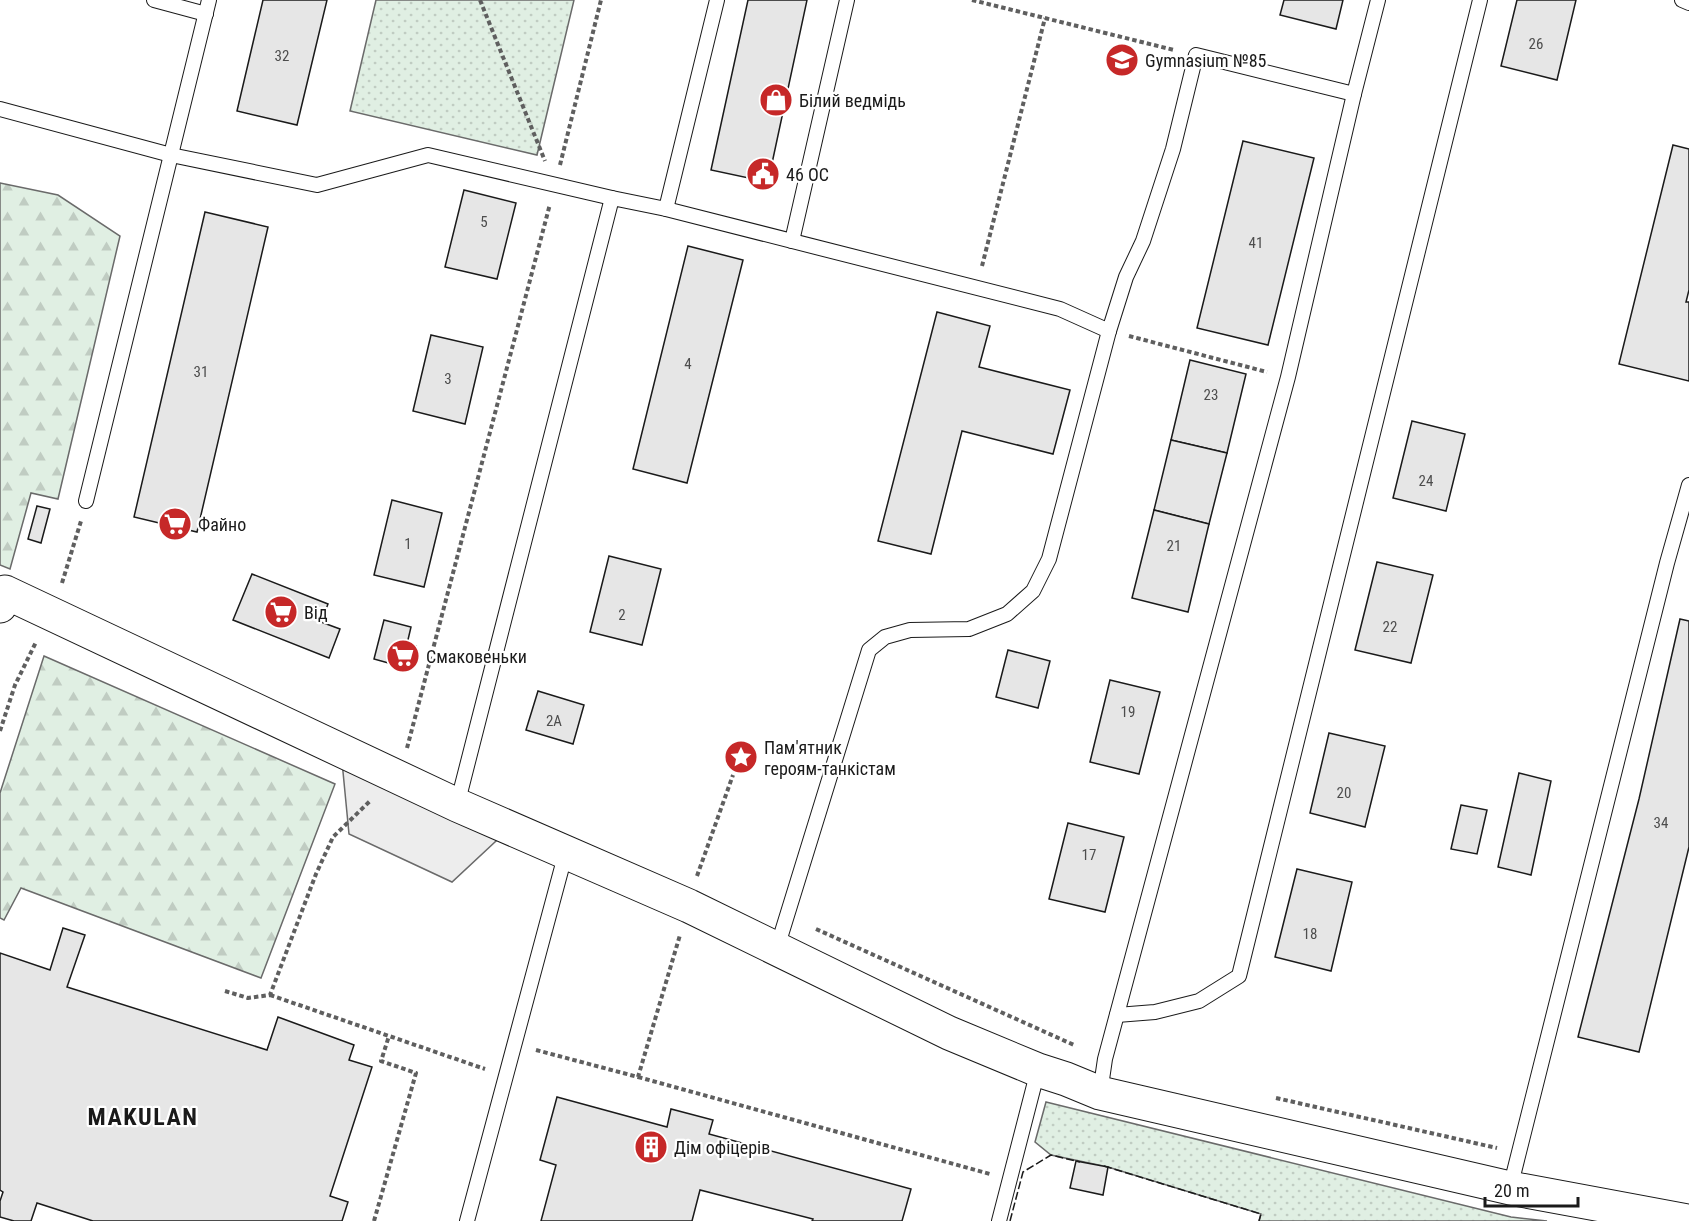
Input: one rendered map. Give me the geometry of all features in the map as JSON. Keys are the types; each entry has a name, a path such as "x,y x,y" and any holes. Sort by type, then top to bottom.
{"street":[{"path":"3,599 457,805 689,906 949,1033 1100,1093 1510,1188 1688,1221"}],"lane":[{"path":"86,501 208,7 154,0"},
{"path":"666,209 717,0"},
{"path":"792,241 847,0"},
{"path":"1100,1093 1105,1059 1116,1016 1288,378 1378,0"},
{"path":"1116,1016 1155,1012 1200,1001 1239,976 1479,0"},
{"path":"1682,0 1689,3"},
{"path":"777,948 868,650 885,637 910,630 969,629 1006,614 1033,591 1049,559 1109,331 1126,277 1143,241 1173,149 1196,55 1354,94"},
{"path":"0,109 171,155 317,185 428,155 666,209 1060,309 1109,331"},
{"path":"457,805 612,198"},
{"path":"1510,1188 1667,564 1689,485"},
{"path":"467,1221 566,852"},
{"path":"999,1221 1038,1070"}],"path":[{"path":"480,0 555,185"},
{"path":"409,746 601,0"},
{"path":"972,0 1196,55"},
{"path":"976,288 1045,18"},
{"path":"1109,331 1288,378"},
{"path":"60,589 86,501"},
{"path":"638,1077 697,875 733,775"},
{"path":"270,995 315,874 333,837"},
{"path":"225,991 248,998 270,995 505,1076"},
{"path":"374,1221 416,1073 381,1061 388,1036"},
{"path":"514,1043 1010,1179"}],"green space":[{"path":"376,0 574,0 537,155 350,111"},
{"path":"0,183 58,195 120,236 58,499 31,493 10,569 0,565"},
{"path":"44,656 335,784 261,978 21,888 4,920 0,918 0,793"},
{"path":"1046,1102 1511,1217 1547,1221 1259,1221 1261,1214 1108,1167 1051,1155 1035,1142"}],"shaded area":[{"path":"341,751 510,828 452,882 349,834"}],"building":[{"path":"263,0 327,0 297,125 237,111"},
{"path":"748,0 807,0 768,182 711,170"},
{"path":"1284,0 1343,0 1336,29 1280,15"},
{"path":"1517,0 1576,0 1557,80 1501,66"},
{"path":"1243,141 1314,158 1268,345 1197,328"},
{"path":"1673,145 1689,149 1689,290 1686,302 1689,302 1689,381 1619,364"},
{"path":"464,190 516,203 497,279 445,267"},
{"path":"205,212 268,227 197,532 134,517"},
{"path":"688,246 743,260 687,483 633,469"},
{"path":"937,312 990,326 979,367 1070,390 1053,454 962,431 931,554 878,541"},
{"path":"431,335 483,347 465,424 413,411"},
{"path":"1190,360 1246,374 1227,453 1171,440"},
{"path":"1412,421 1465,434 1446,511 1393,498"},
{"path":"1171,440 1227,453 1209,524 1154,510"},
{"path":"392,500 442,513 424,587 374,575"},
{"path":"37,506 50,509 41,543 28,539"},
{"path":"1154,510 1209,524 1188,612 1132,598"},
{"path":"609,556 661,569 642,645 590,632"},
{"path":"1377,562 1433,575 1411,663 1355,650"},
{"name":"Від","path":"252,574 328,604 321,622 340,629 329,658 233,620"},
{"path":"1680,619 1689,621 1689,847 1639,1052 1578,1037 1639,799"},
{"path":"384,620 411,627 407,644 416,646 410,669 374,659"},
{"path":"1008,650 1050,661 1038,708 996,697"},
{"path":"1110,680 1160,692 1139,774 1090,762"},
{"path":"538,691 584,705 573,744 526,730"},
{"path":"1329,733 1385,746 1365,827 1310,813"},
{"path":"1519,773 1551,781 1531,875 1498,867"},
{"path":"1461,805 1487,810 1477,854 1451,849"},
{"path":"1068,823 1124,837 1105,912 1049,899"},
{"path":"1297,869 1352,882 1331,971 1275,957"},
{"path":"63,928 85,935 67,987 267,1050 278,1017 354,1045 349,1060 372,1067 330,1196 348,1202 342,1221 93,1221 37,1203 31,1221 14,1221 0,1217 0,1201 3,1192 0,1190 0,953 50,970"},
{"name":"Дім офіцерів","path":"557,1097 667,1127 671,1109 713,1120 709,1134 911,1189 902,1221 812,1221 813,1219 700,1190 692,1221 541,1221 556,1165 540,1160"},
{"path":"1076,1161 1108,1167 1103,1195 1070,1188"}],"fence":[{"path":"1010,1221 1023,1172 1051,1155 1080,1162"},
{"path":"1104,1166 1261,1214 1259,1221"}],"place":[{"name":"Gymnasium №85","path":"1122,60"},
{"name":"Білий ведмідь","path":"776,100"},
{"name":"46 ОС","path":"763,174"},
{"name":"Файно","path":"175,524"},
{"name":"Від","path":"281,612"},
{"name":"Смаковеньки","path":"403,656"},
{"name":"Пам'ятник героям-танкістам","path":"741,757"},
{"name":"Дім офіцерів","path":"651,1147"}],"district":[{"name":"MAKULAN","path":"143,1117"}]}
